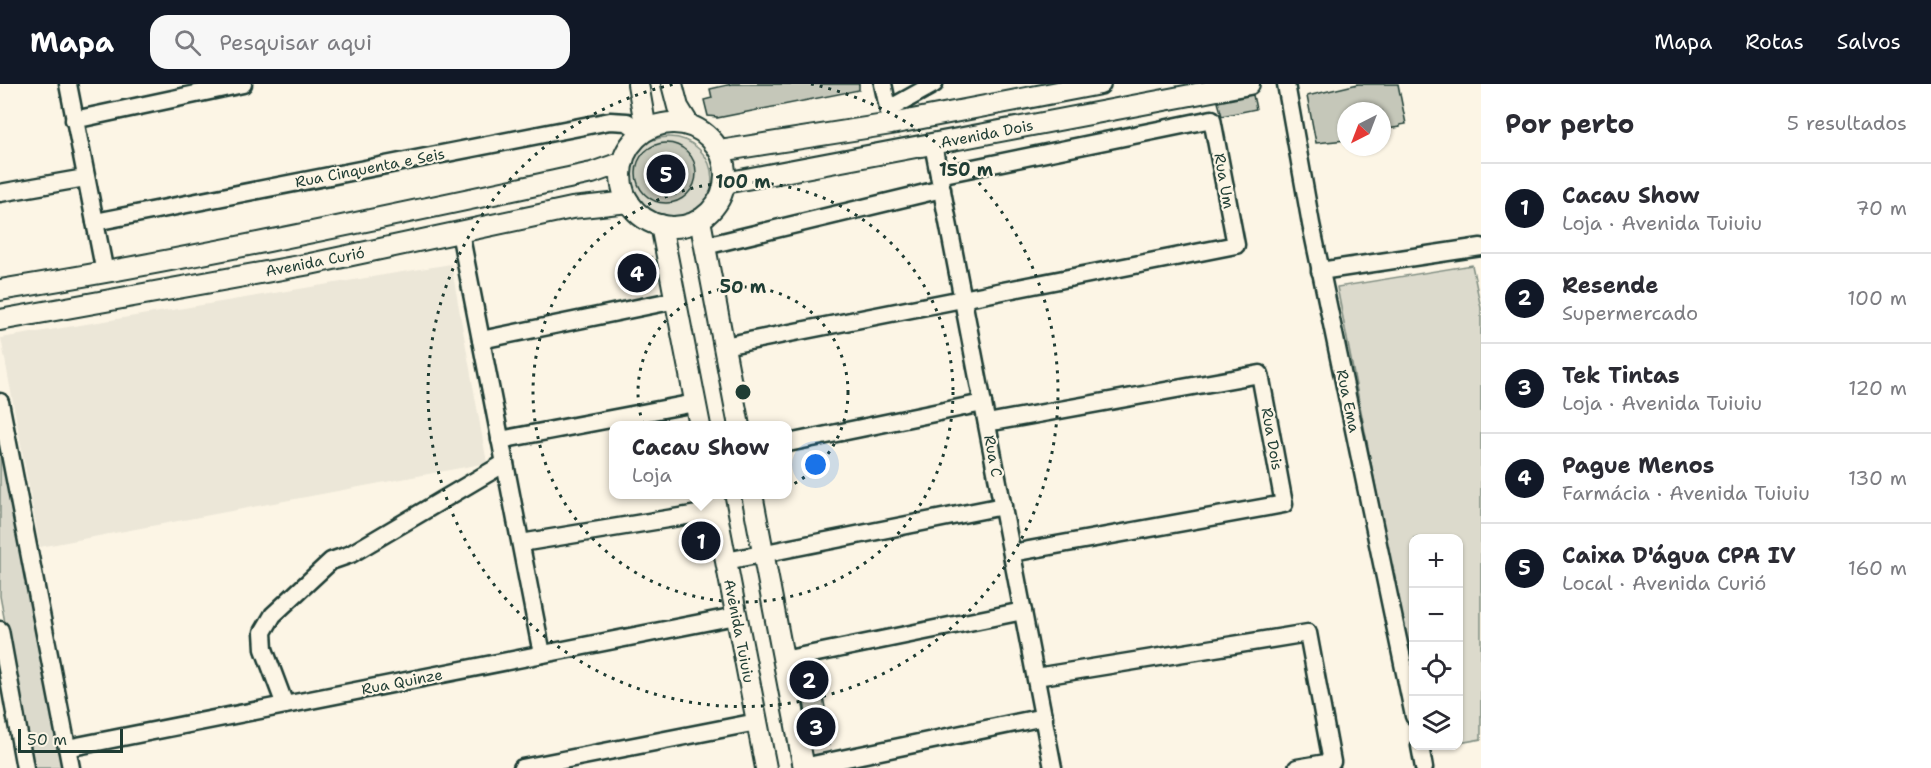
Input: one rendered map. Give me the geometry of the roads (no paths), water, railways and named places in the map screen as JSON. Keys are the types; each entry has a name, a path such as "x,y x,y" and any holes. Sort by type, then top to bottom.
{"main road":[{"path":"638,84 644,132"},
{"path":"672,84 678,107 689,125"},
{"name":"Avenida Dois","path":"720,151 890,116 1100,84"},
{"name":"Avenida Dois","path":"725,183 1249,84"},
{"path":"660,124 689,125 712,140 720,151 725,167 725,183 712,211 700,220 687,225 661,225 643,216 629,202 623,189 621,176 623,162 630,146 644,132 660,124"},
{"name":"Avenida Curió","path":"0,290 105,273 305,234 592,173 623,162"},
{"name":"Avenida Curió","path":"0,320 310,264 572,208 629,202"},
{"path":"700,220 738,421"},
{"path":"661,225 699,421"},
{"path":"753,499 804,768"},
{"name":"Avenida Tuiuiu","path":"715,503 766,768"}],"street":[{"path":"68,84 105,273"},
{"path":"74,120 243,84"},
{"path":"883,84 890,116 934,84"},
{"name":"Rua Ema","path":"1286,84 1320,271 1409,697"},
{"name":"Rua Um","path":"940,182 1212,119 1236,245 963,300"},
{"name":"Rua Cinquenta e Seis","path":"95,222 610,122 627,123 644,132"},
{"name":"Rua C","path":"933,144 1053,768"},
{"path":"0,192 85,178"},
{"path":"705,246 940,182"},
{"path":"460,232 542,654"},
{"path":"1320,271 1481,248"},
{"path":"481,340 676,300"},
{"path":"724,346 963,300"},
{"name":"Rua Dois","path":"987,423 1260,374 1284,504 1012,553"},
{"path":"0,402 71,768"},
{"path":"500,440 695,403"},
{"path":"792,442 983,403"},
{"path":"285,705 264,650 263,632 273,615 332,561 351,554 505,463"},
{"path":"520,543 715,503"},
{"path":"726,561 1003,506"},
{"path":"783,660 1023,611"},
{"name":"Rua Quinze","path":"67,748 736,616"},
{"path":"0,630 25,768"},
{"path":"1036,677 1308,633 1332,762 1297,768"},
{"path":"804,768 1044,717"},
{"path":"522,768 757,722"},
{"path":"1421,750 1424,768"}],"place":[{"name":"Caixa D'água CPA IV","path":"666,174"},
{"name":"Pague Menos","path":"637,273"},
{"name":"Cacau Show","path":"701,541"},
{"name":"Resende","path":"809,680"},
{"name":"Tek Tintas","path":"816,727"}]}
